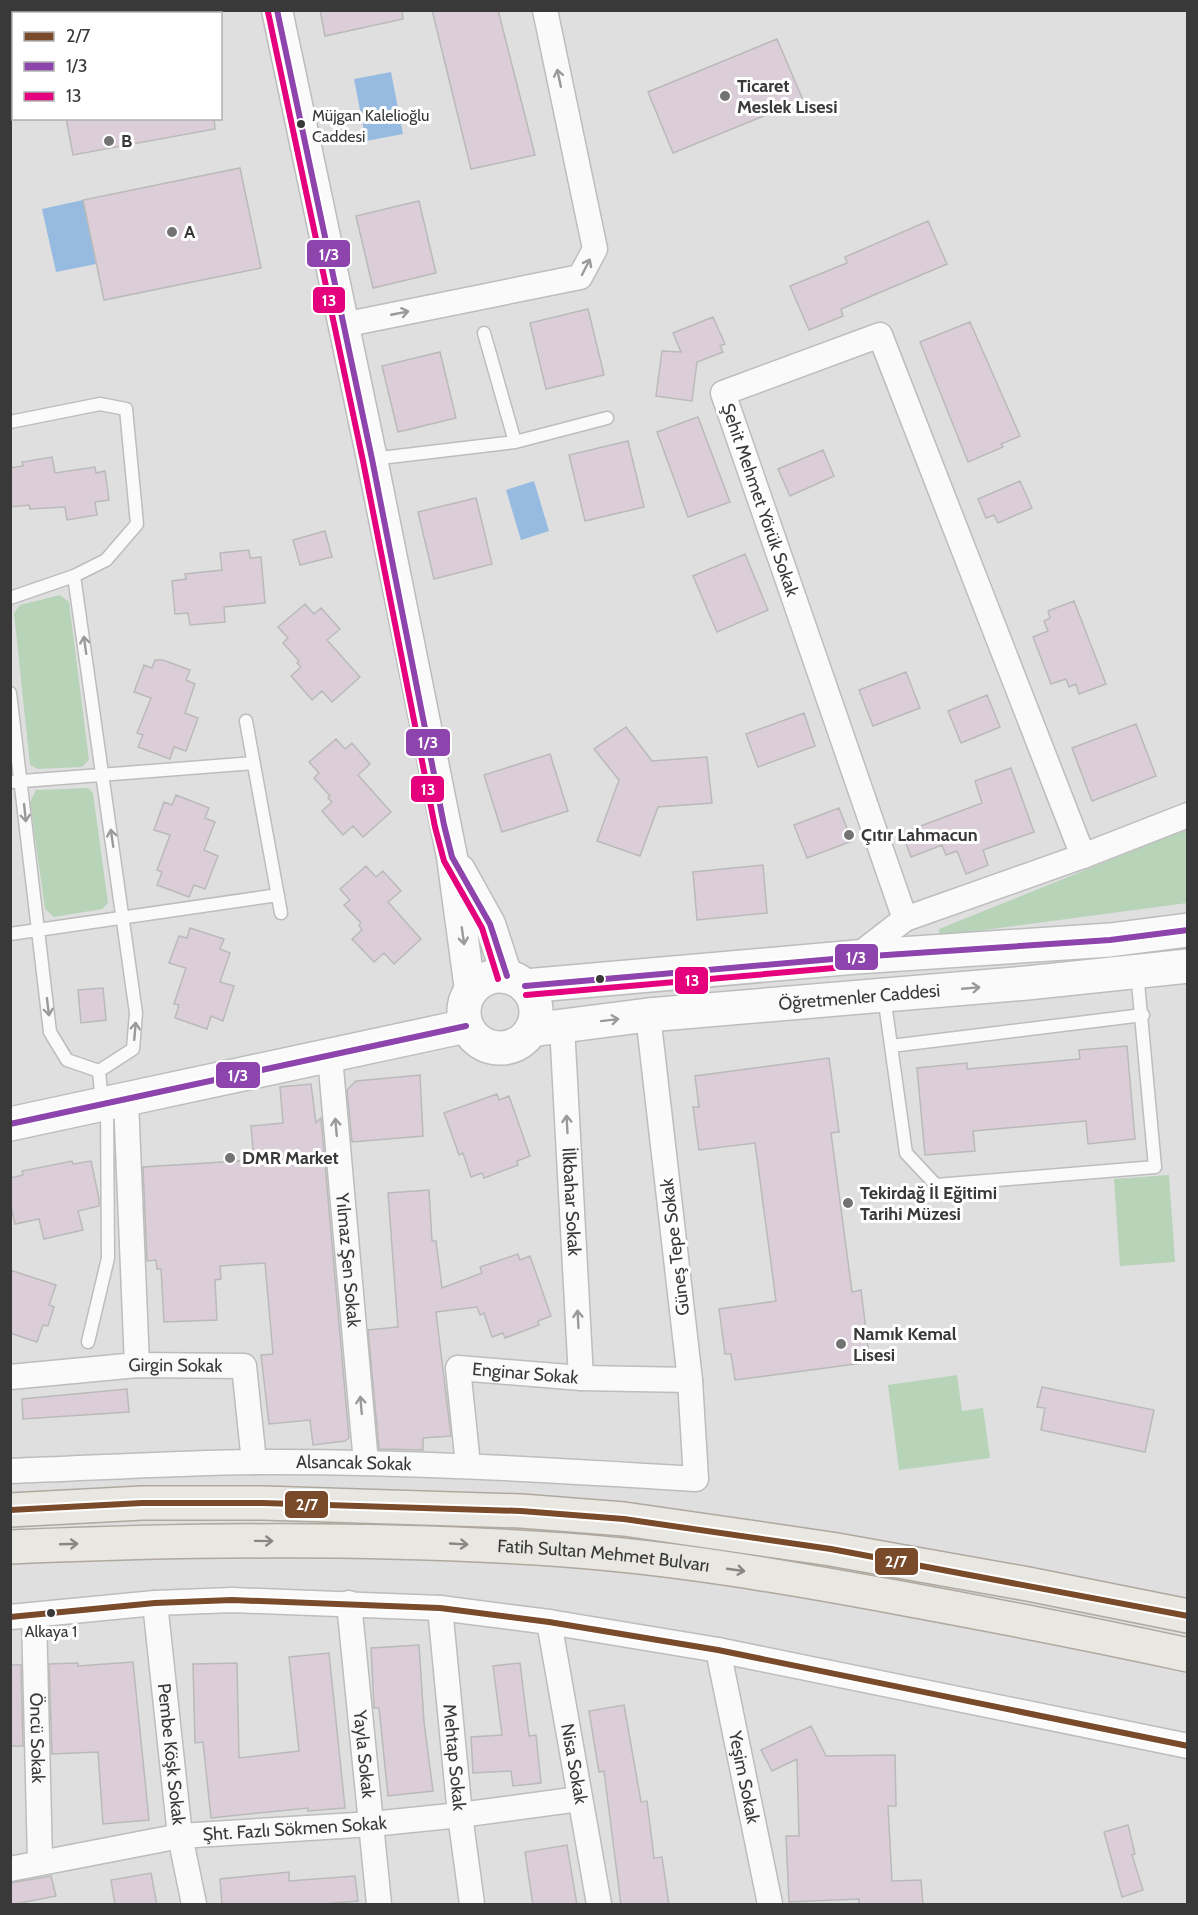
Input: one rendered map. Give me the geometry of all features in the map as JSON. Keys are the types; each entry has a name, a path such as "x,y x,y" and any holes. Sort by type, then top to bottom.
{"main road":[{"path":"516,981 536,1007 546,1028 514,1045 503,1048 481,1043 466,1026 465,1001 470,990 487,978 516,981 1110,940 1188,930"},
{"name":"Öğretmenler Caddesi","path":"546,1028 648,1015 884,996 1188,966"},
{"path":"10,1124 112,1104 466,1026"},
{"name":"Fatih Sultan Mehmet Bulvarı","path":"10,1510 142,1503 263,1503 521,1511 624,1519 831,1549 1028,1584 1188,1616"},
{"name":"Fatih Sultan Mehmet Bulvarı","path":"10,1546 199,1539 442,1544 566,1550 689,1563 791,1578 1188,1654"}],"street":[{"path":"277,10 372,459 452,857 470,990"},
{"path":"343,324 580,277 595,249 545,10"},
{"name":"Şehit Mehmet Yörük Sokak","path":"906,919 723,393 880,335 1083,856"},
{"path":"856,957 906,919 1083,856 1188,815"},
{"path":"452,857 490,924 516,981"},
{"name":"Güneş Tepe Sokak","path":"648,1015 690,1380 696,1479"},
{"name":"İlkbahar Sokak","path":"546,1028 581,1378"},
{"name":"Yılmaz Şen Sokak","path":"330,1057 366,1463"},
{"path":"112,1104 136,1365"},
{"name":"Girgin Sokak","path":"10,1377 136,1365 244,1366 254,1462"},
{"name":"Enginar Sokak","path":"468,1466 458,1368 581,1378 690,1380"},
{"name":"Alsancak Sokak","path":"10,1471 254,1462 366,1463 468,1466 696,1479"},
{"path":"22,1616 155,1603 232,1600 440,1608 549,1622 718,1650 1188,1746"},
{"name":"Pembe Köşk Sokak","path":"155,1603 180,1836 194,1905"},
{"name":"Yayla Sokak","path":"349,1603 379,1905"},
{"name":"Mehtap Sokak","path":"440,1608 460,1815 472,1905"},
{"name":"Öncü Sokak","path":"22,1616 40,1862"},
{"name":"Nisa Sokak","path":"549,1622 599,1905"},
{"name":"Yeşim Sokak","path":"718,1650 770,1905"},
{"name":"Şht. Fazlı Sökmen Sokak","path":"10,1869 180,1836 372,1824 460,1815 579,1798"}],"lane":[{"path":"484,333 515,442"},
{"path":"10,422 100,404 126,409 137,524 106,560 74,576 10,598"},
{"path":"372,459 515,442 607,418"},
{"path":"74,576 136,1013 133,1049 99,1071"},
{"path":"10,693 16,781 38,928 50,1032 67,1060 99,1071 112,1104 108,1258 88,1342"},
{"path":"246,721 281,913"},
{"path":"16,781 254,763"},
{"path":"10,934 38,928 278,895"},
{"path":"884,996 906,1153 936,1185 1155,1167 1143,1016 1137,971"},
{"path":"891,1046 1143,1016"}],"green space":[{"path":"60,595 69,602 89,760 82,767 38,769 30,765 14,613 20,605"},
{"path":"88,788 93,793 108,903 102,909 54,917 45,909 30,802 36,790"},
{"path":"1187,829 1187,903 940,936 939,929"},
{"path":"1169,1175 1175,1262 1120,1266 1114,1179"},
{"path":"957,1375 962,1411 983,1408 990,1458 899,1470 888,1385"}],"water":[{"path":"391,72 403,134 366,141 354,79"},
{"path":"83,200 96,264 56,272 42,209"},
{"path":"534,481 549,531 521,540 506,490"}],"building":[{"path":"320,10 402,10 403,19 325,36"},
{"path":"432,10 498,10 535,155 471,169"},
{"name":"Ticaret Meslek Lisesi","path":"777,39 803,100 673,153 648,92"},
{"name":"B","path":"66,120 214,120 215,129 73,155"},
{"name":"A","path":"240,168 261,268 104,300 83,200"},
{"path":"419,201 436,273 373,288 356,216"},
{"path":"928,221 947,264 841,309 843,316 809,330 790,286 847,263 845,257"},
{"path":"588,309 604,375 546,389 530,323"},
{"path":"713,317 725,344 720,346 723,352 697,362 692,401 656,396 662,351 681,352 673,333"},
{"path":"970,322 1020,436 1001,444 1003,447 968,462 920,342"},
{"path":"440,352 456,418 398,432 382,366"},
{"path":"698,417 730,502 688,517 657,432"},
{"path":"628,441 644,507 585,521 569,455"},
{"path":"823,450 834,476 790,496 778,469"},
{"path":"52,457 55,473 95,467 96,473 105,471 109,500 95,502 97,515 67,520 65,507 30,509 29,505 10,507 10,468 23,466 22,462"},
{"path":"1020,481 1032,508 998,523 994,515 986,518 978,499"},
{"path":"476,498 492,564 434,579 418,512"},
{"path":"325,531 332,557 300,565 293,540"},
{"path":"249,550 250,558 261,557 265,603 224,607 225,622 190,625 188,613 175,614 172,581 186,579 185,574 222,570 220,553"},
{"path":"745,554 768,610 717,632 693,576"},
{"path":"1074,601 1106,684 1079,694 1076,684 1069,687 1066,679 1051,684 1033,637 1048,631 1044,621 1050,618 1048,611"},
{"path":"305,604 314,614 321,608 340,629 327,640 360,677 332,702 322,691 312,700 291,676 301,667 297,663 299,661 283,643 288,638 278,627"},
{"path":"155,660 163,660 190,670 186,680 195,684 185,713 198,718 186,751 174,747 170,759 138,747 143,735 137,733 151,698 134,692 144,665 152,668"},
{"path":"906,672 920,708 873,726 859,690"},
{"path":"987,695 1000,727 961,743 948,711"},
{"path":"804,713 815,746 758,767 746,734"},
{"path":"1136,724 1156,776 1092,801 1072,748"},
{"path":"626,727 652,761 707,757 712,803 658,807 640,856 597,841 619,780 594,749"},
{"path":"336,739 345,749 352,743 370,764 358,775 391,812 363,837 353,826 343,835 322,811 332,802 328,798 330,796 314,778 319,773 309,762"},
{"path":"550,754 568,811 502,832 484,775"},
{"path":"1011,768 1034,832 983,850 988,865 966,874 957,851 946,855 942,845 911,857 902,833 982,803 975,781"},
{"path":"176,795 209,808 205,818 215,822 204,850 218,856 205,889 194,885 189,897 157,885 162,872 157,870 170,835 154,830 164,802 172,805"},
{"path":"839,808 852,841 807,858 794,825"},
{"path":"763,865 767,913 697,920 693,872"},
{"path":"366,866 376,877 383,871 401,891 388,902 421,939 394,964 384,953 374,962 352,939 362,930 359,925 361,923 344,905 350,900 340,889"},
{"path":"190,928 224,939 220,949 230,953 220,982 234,986 223,1021 211,1016 207,1029 175,1018 179,1005 174,1004 186,968 169,963 179,936 187,938"},
{"path":"103,988 106,1020 81,1023 78,990"},
{"path":"1127,1046 1135,1139 1088,1144 1086,1121 973,1131 975,1151 925,1155 917,1068 967,1063 967,1069 1080,1059 1079,1050"},
{"path":"829,1058 839,1132 831,1133 852,1292 861,1290 870,1362 735,1380 731,1354 725,1354 719,1309 776,1301 755,1143 699,1150 693,1107 699,1107 695,1076"},
{"path":"420,1075 423,1136 352,1142 347,1090 356,1081"},
{"path":"311,1084 316,1123 321,1118 349,1438 345,1441 313,1445 310,1420 269,1424 261,1355 273,1354 265,1263 220,1266 221,1279 215,1280 217,1320 164,1322 161,1269 157,1269 156,1260 147,1261 143,1167 254,1160 251,1126 283,1123 280,1087"},
{"path":"497,1094 499,1100 509,1096 530,1156 517,1161 518,1165 484,1178 482,1173 471,1177 463,1153 459,1155 444,1113"},
{"path":"72,1161 73,1164 91,1161 99,1199 99,1206 78,1211 83,1230 44,1239 39,1219 15,1224 10,1202 10,1178 23,1175 22,1171"},
{"path":"429,1190 432,1241 436,1241 442,1288 482,1273 480,1267 518,1254 520,1260 530,1256 551,1316 538,1321 539,1325 505,1338 503,1333 492,1337 484,1313 480,1315 477,1307 436,1312 451,1436 423,1438 423,1450 379,1449 368,1330 398,1327 388,1193"},
{"path":"10,1270 56,1285 49,1305 54,1307 48,1326 43,1325 37,1342 10,1333"},
{"path":"1042,1387 1154,1410 1145,1452 1041,1430 1045,1408 1037,1407"},
{"path":"127,1389 129,1412 23,1419 22,1399"},
{"path":"419,1645 424,1722 433,1791 388,1796 379,1708 374,1708 371,1648"},
{"path":"329,1653 345,1808 308,1811 308,1808 211,1818 203,1742 195,1743 193,1664 237,1663 239,1758 299,1751 289,1657"},
{"path":"133,1662 149,1820 103,1824 98,1752 52,1754 49,1664 78,1663 78,1666"},
{"path":"520,1663 529,1736 536,1735 541,1783 513,1786 511,1771 473,1773 471,1737 502,1735 493,1666"},
{"path":"10,1665 21,1665 23,1746 10,1746"},
{"path":"624,1705 641,1802 647,1801 654,1858 662,1857 669,1905 621,1905 604,1771 599,1772 589,1711"},
{"path":"811,1726 826,1756 895,1755 896,1806 888,1806 892,1881 921,1880 923,1905 859,1905 859,1899 789,1902 786,1836 799,1836 797,1759 772,1771 761,1750"},
{"path":"1128,1825 1135,1854 1132,1855 1143,1890 1122,1897 1104,1832"},
{"path":"567,1845 577,1905 533,1905 525,1852"},
{"path":"289,1872 289,1881 355,1876 358,1901 311,1905 222,1905 220,1879"},
{"path":"151,1873 157,1905 115,1905 111,1880"},
{"path":"51,1876 56,1896 10,1905 10,1883"}],"transit line":[{"name":"1/3","path":"277,10 372,459 444,825 452,857 490,924 507,976"},
{"name":"13","path":"268,12 363,461 435,827 444,861 482,928 498,979"},
{"name":"1/3","path":"525,986 856,957 1110,940 1188,930"},
{"name":"13","path":"526,995 857,966"},
{"name":"1/3","path":"10,1124 466,1026"},
{"name":"2/7","path":"10,1510 142,1503 263,1503 521,1511 624,1519 831,1549 1188,1616"},
{"name":"2/7","path":"10,1617 155,1603 232,1600 440,1608 549,1622 718,1650 1188,1746"}],"place":[{"name":"Ticaret Meslek Lisesi","path":"725,96"},
{"name":"Müjgan Kalelioğlu Caddesi","path":"301,124"},
{"name":"B","path":"109,141"},
{"name":"A","path":"172,232"},
{"name":"Çıtır Lahmacun","path":"849,835"},
{"name":"DMR Market","path":"230,1158"},
{"name":"Tekirdağ İl Eğitimi Tarihi Müzesi","path":"848,1203"},
{"name":"Namık Kemal Lisesi","path":"841,1344"},
{"name":"Alkaya 1","path":"51,1613"}]}
